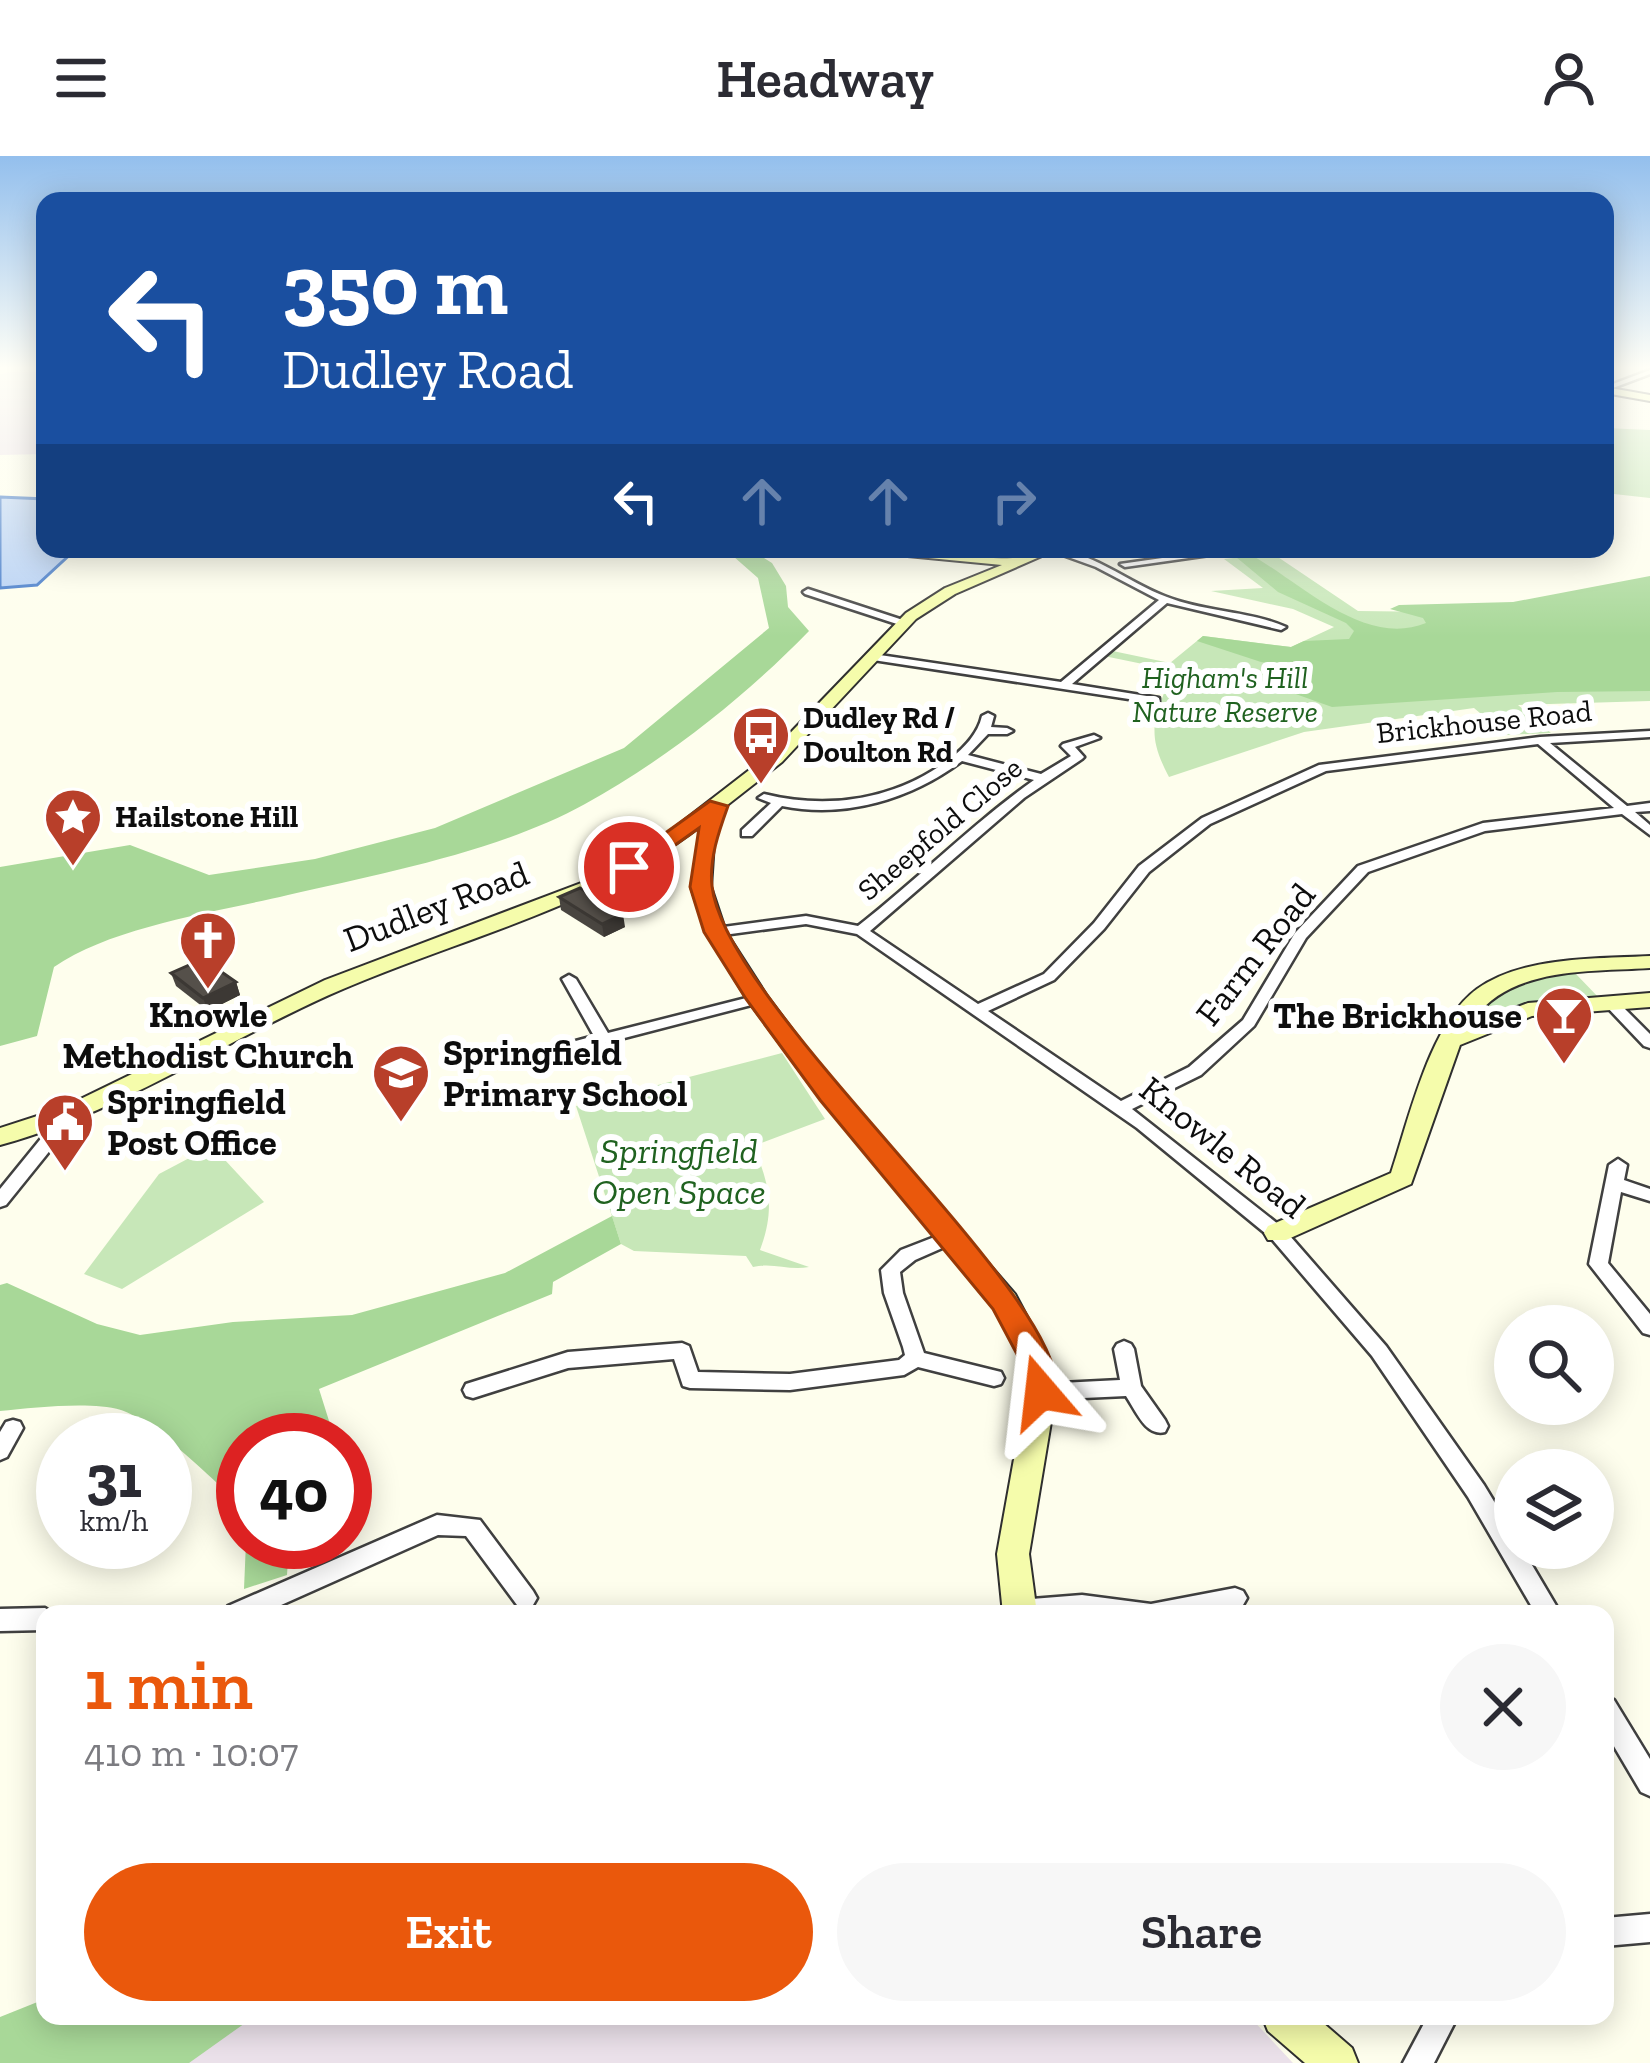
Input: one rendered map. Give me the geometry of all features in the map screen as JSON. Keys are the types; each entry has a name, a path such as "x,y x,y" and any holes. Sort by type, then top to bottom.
{"street":[{"path":"972,558 1014,562"},
{"name":"Dudley Road","path":"0,1137 71,1113 283,1006 604,881 654,853 776,758 903,623 952,590 1025,558"},
{"path":"1078,558 1165,600 1281,627"},
{"path":"1125,564 1174,558"},
{"path":"808,592 903,623"},
{"path":"1064,686 1165,600"},
{"path":"873,657 1155,700"},
{"path":"747,833 771,800 819,808 848,806 927,783 960,757 986,723 1007,731"},
{"name":"Brickhouse Road","path":"977,1010 1048,977 1100,926 1144,869 1206,821 1323,768 1540,740 1650,734"},
{"name":"Sheepfold Close","path":"861,931 906,898 992,816 1041,778 1078,758 1066,746 1094,738"},
{"path":"1540,740 1650,831"},
{"path":"960,757 1041,778"},
{"path":"717,806 705,842 701,887 716,932 758,999 829,1094 1005,1301 1035,1358 1041,1392 1013,1554 1018,1605"},
{"name":"Farm Road","path":"1120,1108 1195,1071 1249,1023 1300,935 1363,869 1483,827 1650,807"},
{"name":"Knowle Road","path":"716,932 806,920 861,931 1120,1108 1277,1233 1379,1351 1476,1491 1544,1605"},
{"path":"1277,1233 1402,1178 1452,1040 1473,1003 1490,990 1532,975 1650,962"},
{"path":"1577,969 1650,1043"},
{"path":"568,979 603,1038"},
{"path":"578,1045 758,999"},
{"path":"1452,1040 1528,1010 1650,1000"},
{"path":"0,1201 71,1113"},
{"path":"1650,1195 1616,1174 1598,1264 1650,1328"},
{"path":"915,1358 914,1339 890,1286 890,1270 908,1255 950,1237"},
{"path":"1124,1349 1131,1388 1158,1426"},
{"path":"473,1390 568,1360 682,1351 690,1380 730,1382 848,1376 904,1367 915,1358"},
{"path":"915,1358 994,1378"},
{"path":"1041,1392 1131,1388"},
{"path":"0,1451 13,1428"},
{"path":"256,1605 437,1525 472,1526 526,1598"},
{"path":"1198,1605 1235,1598"},
{"path":"0,1620 36,1619"},
{"path":"1614,1723 1650,1783"},
{"path":"1614,1931 1650,1928"},
{"path":"1293,2025 1337,2063"},
{"path":"1418,2063 1439,2025"}],"shaded area":[{"path":"160,2025 1257,2025 1293,2063 95,2063"}],"green space":[{"path":"1614,459 1650,459 1650,498 1614,494"},
{"path":"735,558 764,558 772,563 786,586 788,607 809,631 731,703 645,768 552,821 479,848 166,922 105,941 54,967 37,1036 0,1046 0,867 130,845 209,875 315,859 435,828 624,748 769,628 758,578"},
{"path":"1237,558 1256,558 1335,609 1380,627 1426,623 1390,609 1399,605 1513,602 1650,576 1650,691 1557,692 1332,707 1290,692 1298,668 1261,662 1197,641 1203,636 1291,647 1304,641 1349,639 1354,631 1278,592"},
{"name":"Higham's Hill Nature Reserve","path":"1279,558 1358,611 1532,613 1650,603 1650,701 1518,705 1551,733 1506,735 1474,708 1304,732 1169,777 1156,746 1155,723 1172,670 1104,656 1108,650 1170,663 1203,636 1291,647 1334,627 1293,609 1211,591 1263,588 1224,559"},
{"path":"1575,973 1601,1000 1506,1012 1466,1027 1469,1017 1515,982"},
{"name":"Springfield Open Space","path":"782,1053 825,1119 753,1146 768,1197 768,1222 760,1250 809,1267 753,1267 746,1256 634,1251 621,1244 576,1106"},
{"path":"212,1146 264,1202 122,1289 84,1274 159,1174"},
{"path":"612,1216 621,1244 553,1282 552,1294 319,1389 327,1413 216,1413 216,1483 192,1461 192,1413 127,1413 78,1406 0,1411 0,1285 7,1283 97,1324 140,1335 233,1322 352,1315 505,1273"},
{"path":"245,1569 287,1569 287,1575 244,1589"},
{"path":"36,2003 36,2025 242,2025 189,2063 0,2063 0,2017"}],"water":[{"path":"0,497 36,499 36,558 66,558 37,585 0,588"}],"building":[{"path":"580,888 623,914 602,924 559,897"},
{"path":"203,959 236,982 203,998 171,973"}],"place":[{"name":"Dudley Rd / Doulton Rd","path":"761,786"},
{"name":"Hailstone Hill","path":"73,868"},
{"name":"Knowle Methodist Church","path":"208,991"},
{"name":"The Brickhouse","path":"1564,1066"},
{"name":"Springfield Primary School","path":"401,1124"},
{"name":"Springfield Post Office","path":"65,1173"}],"route":[{"path":"629,867 717,806 705,842 701,887 704,908 716,932 758,999 829,1094 1005,1301 1035,1358 1041,1392"}]}
